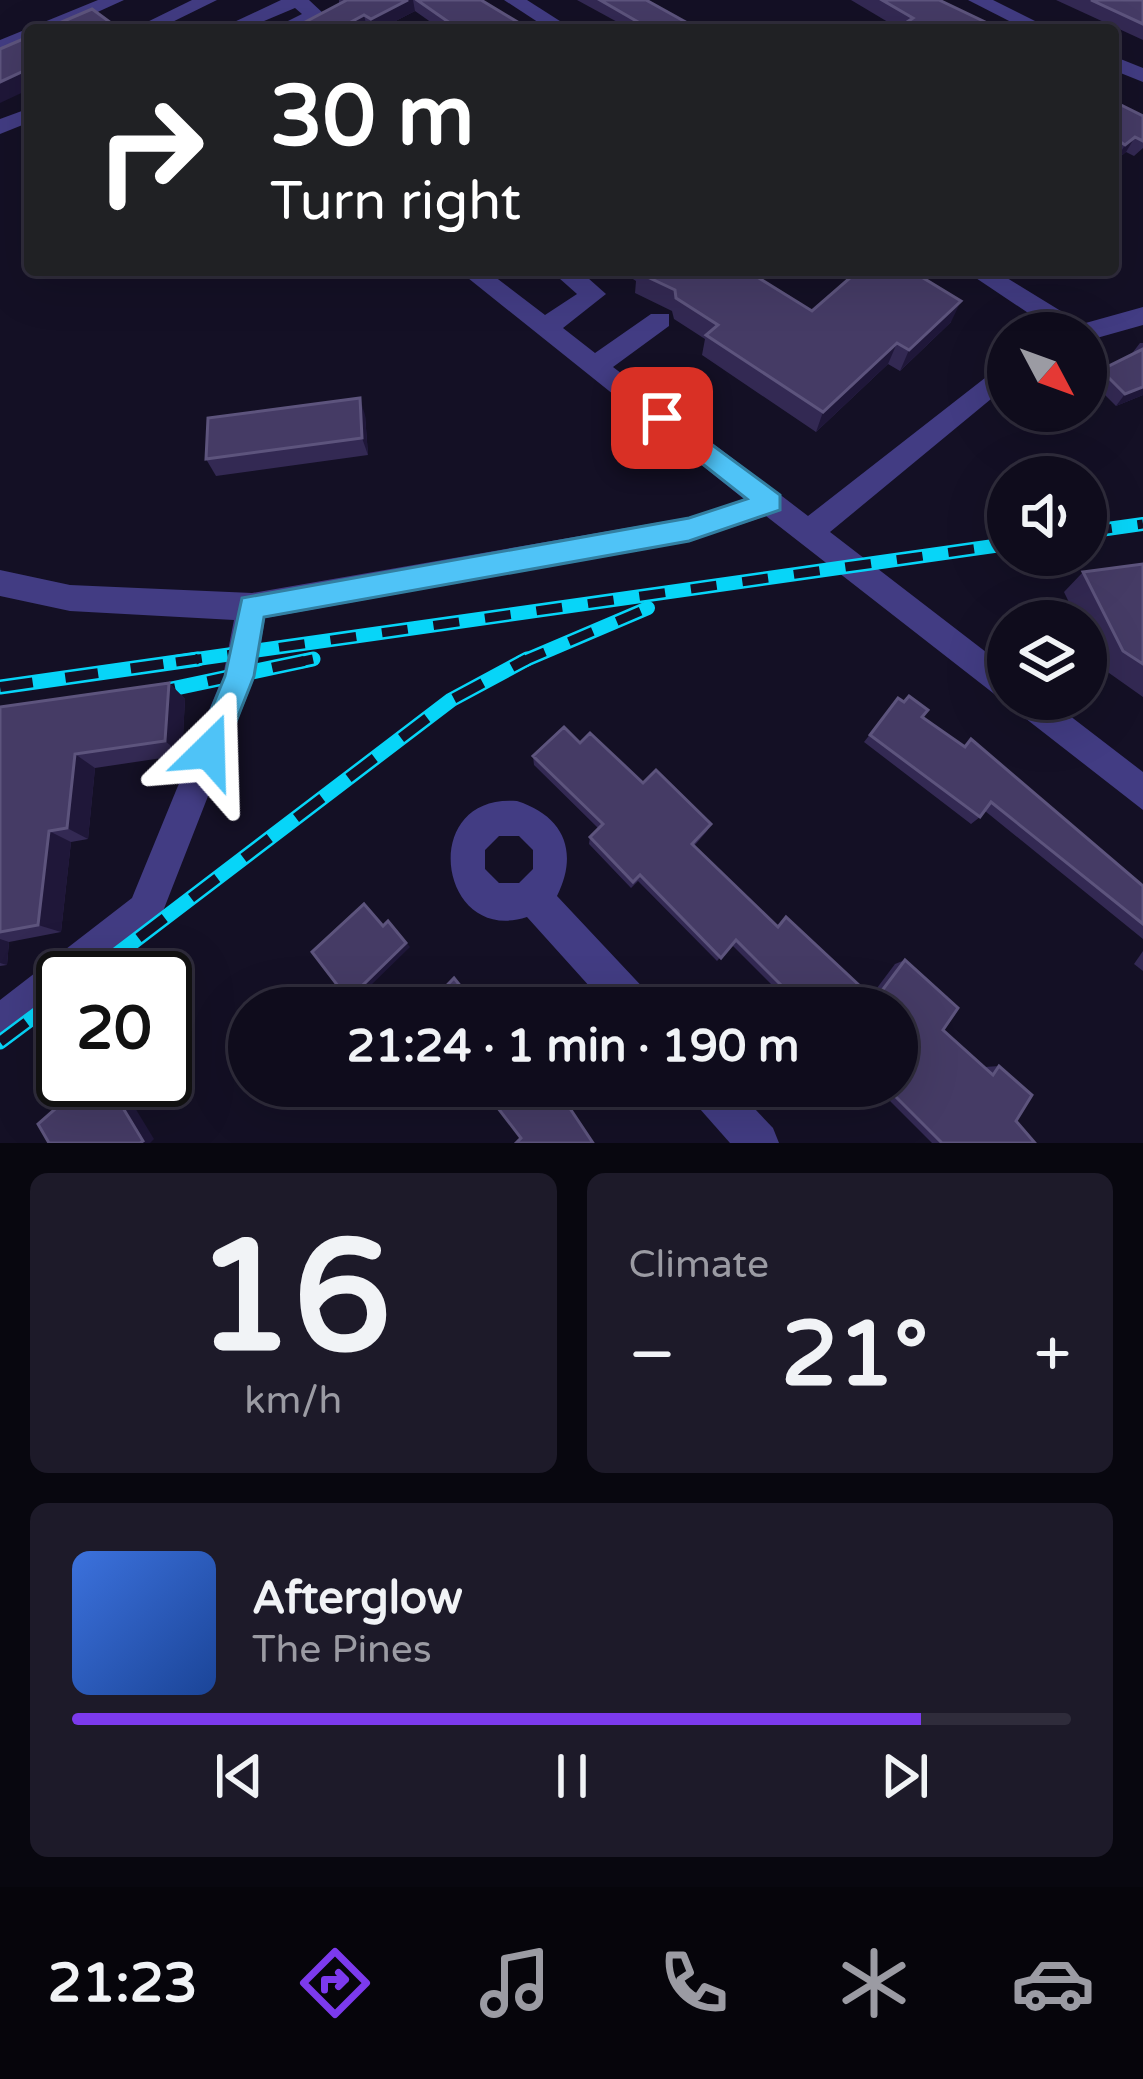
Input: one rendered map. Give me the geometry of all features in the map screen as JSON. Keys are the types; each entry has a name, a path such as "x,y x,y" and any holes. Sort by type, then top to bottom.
{"street":[{"path":"56,24 115,0 147,24"},
{"path":"160,24 208,0"},
{"path":"241,24 297,0 315,14 293,24"},
{"path":"513,0 555,24"},
{"path":"977,0 1030,24"},
{"path":"491,276 545,328 987,672"},
{"path":"545,328 594,293 570,276"},
{"path":"986,276 1045,312"},
{"path":"1107,326 1143,316"},
{"path":"595,366 660,320"},
{"path":"808,532 987,387"},
{"path":"0,583 70,598 252,607 689,530 770,502"},
{"path":"0,1024 145,911 239,676 252,607"},
{"path":"1052,720 1140,785"},
{"path":"532,895 616,987"},
{"path":"725,1107 758,1143"}],"building":[{"path":"347,0 408,0 371,19 364,15 347,24 301,24"},
{"path":"417,0 481,0 521,24 451,24"},
{"path":"600,0 646,0 689,24 642,24"},
{"path":"882,0 939,0 989,24 904,24 913,18"},
{"path":"1091,0 1143,0 1143,24"},
{"path":"92,9 113,24 57,24"},
{"path":"24,39 24,71 0,82 0,49"},
{"path":"1119,104 1143,116 1143,141 1135,137 1125,145 1119,141"},
{"path":"645,276 756,276 812,311 852,276 920,276 961,301 909,350 897,343 823,412 706,335 718,325 676,298 675,290"},
{"path":"1143,349 1143,387 1125,394 1107,376 1107,367"},
{"path":"360,398 362,438 206,459 208,418"},
{"path":"1143,564 1143,664 1123,651 1107,619 1107,600 1097,600 1085,576 1107,576 1107,569"},
{"path":"169,683 165,741 75,754 67,828 49,831 38,925 0,932 0,707"},
{"path":"909,696 928,710 922,717 965,747 971,739 1143,886 1143,924 991,802 980,817 870,735 898,698 904,702"},
{"path":"564,727 580,743 590,733 643,783 656,770 711,824 692,844 778,927 786,917 861,987 783,987 736,940 721,958 640,875 633,882 590,837 603,824 533,756"},
{"path":"364,904 383,926 388,921 406,943 365,987 339,987 312,952"},
{"path":"905,960 958,1008 943,1030 993,1075 999,1066 1032,1095 1016,1121 1035,1143 942,1143 906,1107 918,1107 918,987 885,987"},
{"path":"57,1107 122,1107 143,1141 49,1143 38,1124"},
{"path":"497,1107 569,1107 593,1143 516,1143 521,1138"}],"railway":[{"path":"1107,529 1143,524"},
{"path":"176,662 987,547"},
{"path":"523,661 648,608"},
{"path":"0,687 198,659"},
{"path":"143,695 313,659 299,662"},
{"path":"523,661 527,659"},
{"path":"121,951 451,700 523,661"},
{"path":"0,1042 36,1015"}],"route":[{"path":"209,751 239,676 252,607 417,574 689,530 770,502 662,418"}]}
